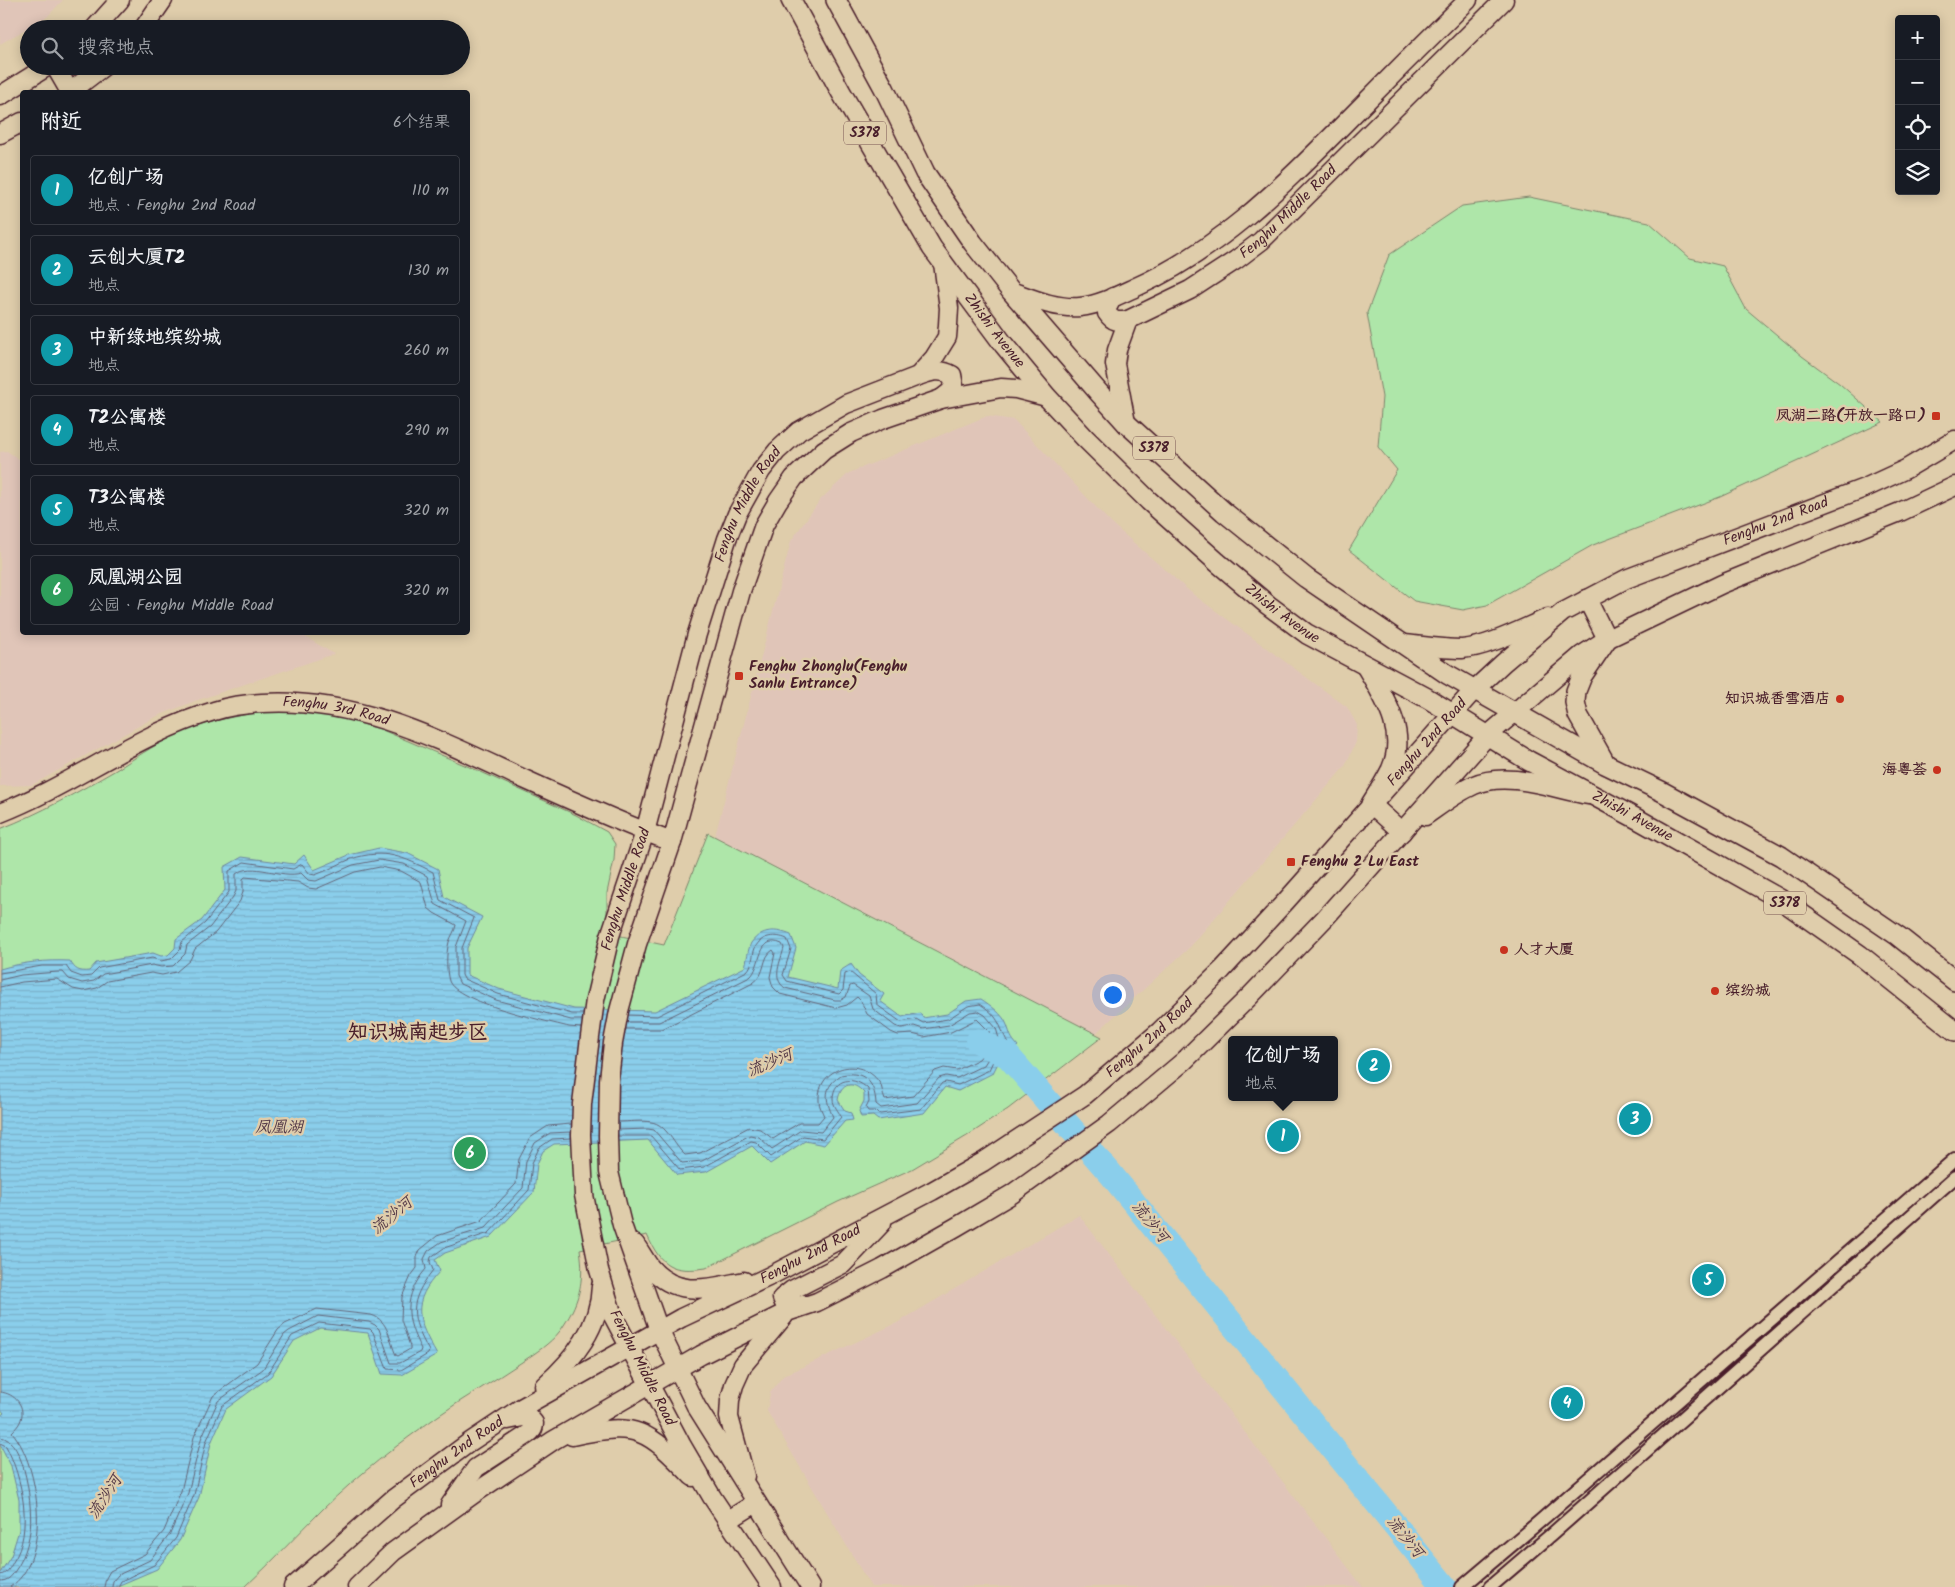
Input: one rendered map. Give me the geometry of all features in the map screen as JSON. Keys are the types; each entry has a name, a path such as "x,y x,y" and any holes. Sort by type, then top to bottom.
{"main road":[{"name":"Zhishi Avenue","path":"791,0 902,198 943,263 1004,346 1085,438 1149,501 1216,562 1307,634 1427,698 1529,761 1780,899 1860,955 1955,1031"},
{"name":"S378","path":"836,0 884,88 925,173 973,243 1056,345 1126,423 1224,512 1306,578 1447,674 1605,764 1661,791 1782,856 1898,936 1955,981"},
{"path":"1605,764 1578,715 1575,702 1576,691 1582,676 1608,639"},
{"path":"1368,668 1393,715 1397,740 1396,755 1391,769 1371,804"}],"street":[{"path":"102,20 120,0"},
{"path":"149,20 163,0"},
{"name":"Fenghu Middle Road","path":"1011,291 1053,305 1067,307 1096,304 1146,283 1203,251 1258,208 1468,0"},
{"name":"Fenghu Middle Road","path":"1128,320 1190,290 1260,241 1504,0"},
{"path":"1,95 33,75"},
{"path":"60,75 69,90"},
{"path":"73,90 92,75"},
{"path":"0,134 20,123"},
{"name":"Fenghu Middle Road","path":"772,1587 712,1497 628,1347 613,1316 593,1246 586,1214 582,1177 582,1104 595,1000 610,936 645,832 698,634 726,539 749,490 761,470 799,430 846,404 918,376 934,358 947,337 949,308 943,263"},
{"path":"1113,297 1107,308 1107,313 1111,319 1118,322 1128,320"},
{"path":"1126,423 1115,364 1117,350 1128,320"},
{"path":"918,376 937,370 946,371 952,375 954,386 941,399"},
{"name":"Fenghu Middle Road","path":"810,1587 696,1406 677,1370 659,1330 622,1225 609,1172 608,1106 613,1044 619,1011 637,944 672,842 741,591 764,525 794,478 824,450 851,433 941,399 1001,388 1016,389 1047,397"},
{"name":"Fenghu 2nd Road","path":"293,1587 393,1499 521,1408 659,1330 891,1214 982,1162 1085,1096 1160,1032 1222,970 1474,690 1563,612 1626,578 1867,487 1906,469 1955,440"},
{"path":"357,1587 393,1552 501,1475 554,1440 701,1355 787,1312 817,1302 882,1269 956,1227 1012,1194 1109,1124 1184,1061 1308,937 1487,736 1582,655 1608,639 1722,584 1891,516 1955,486"},
{"path":"1587,599 1608,639"},
{"path":"1404,644 1462,649 1491,642 1563,612"},
{"name":"Fenghu 3rd Road","path":"0,813 50,791 150,736 187,719 235,706 279,702 311,704 351,710 393,722 426,734 601,814 672,842"},
{"path":"1402,832 1457,794 1475,784 1486,781 1509,779 1599,798"},
{"path":"1371,804 1402,832"},
{"path":"1462,1587 1955,1159"},
{"path":"1490,1587 1955,1178"},
{"path":"817,1302 796,1306 784,1303 782,1298 792,1290 843,1264 891,1214"},
{"path":"622,1225 650,1266 671,1284 695,1289 768,1276"},
{"path":"521,1408 561,1371 588,1336 601,1293 601,1280 593,1246"},
{"path":"727,1521 752,1497 729,1417 730,1400 734,1385 743,1365 755,1353 787,1312"},
{"path":"441,1518 476,1468 527,1435 534,1427 534,1423 528,1416 499,1423"},
{"path":"554,1440 601,1430 634,1430 649,1436 662,1446 712,1497"}],"shaded area":[{"path":"0,0 63,0 42,20 20,20 20,33 0,44"},
{"path":"987,416 1014,420 1111,523 1194,595 1347,707 1357,725 1356,742 1345,766 1190,947 1095,1034 715,836 791,541 820,500 849,473"},
{"path":"7,451 20,460 20,635 302,635 334,654 195,701 155,717 32,785 0,786 0,452"},
{"path":"1079,1215 1363,1587 871,1587 767,1411 770,1393 783,1376 897,1323"}],"green space":[{"path":"1529,197 1649,222 1690,258 1723,266 1746,309 1802,356 1840,384 1883,422 1720,497 1593,545 1487,605 1463,610 1414,601 1349,550 1397,470 1378,447 1382,397 1367,313 1389,255 1462,206"},
{"path":"271,711 303,711 331,715 380,729 576,815 607,832 615,844 614,860 607,893 607,933 664,945 708,833 1102,1037 1008,1109 912,1169 838,1202 706,1268 684,1269 669,1265 657,1254 647,1235 580,1249 582,1272 579,1292 567,1321 556,1336 537,1352 438,1416 379,1460 323,1509 245,1587 0,1587 0,829 59,802 157,744 184,732 220,720"}],"water":[{"name":"凤凰湖","path":"379,848 407,853 438,869 444,897 482,917 467,948 467,975 499,989 574,1009 655,1011 745,967 749,948 755,938 765,932 775,931 791,935 796,948 788,977 838,989 840,971 851,964 859,975 884,994 880,1001 902,1017 920,1013 923,1018 947,1014 966,1001 981,999 1003,1017 1012,1038 1018,1046 997,1065 993,1073 958,1091 945,1087 924,1113 878,1120 873,1116 861,1117 859,1111 864,1101 864,1093 856,1086 848,1085 842,1090 838,1100 845,1111 851,1113 853,1120 845,1121 824,1145 805,1141 770,1164 752,1146 706,1172 677,1175 648,1140 554,1144 543,1151 537,1164 534,1192 491,1237 445,1253 435,1260 440,1271 430,1282 424,1293 420,1312 425,1332 437,1355 402,1375 382,1374 368,1333 320,1328 294,1341 271,1376 226,1409 211,1443 199,1497 180,1540 157,1569 115,1587 0,1587 0,1573 11,1556 19,1530 19,1500 11,1466 0,1444 0,1416 4,1413 0,1408 0,969 43,961 70,961 78,970 89,971 96,963 153,953 161,956 168,955 175,948 176,939 202,920 225,890 224,867 242,857 294,864 304,855 314,870 349,855"}],"waterway":[{"name":"流沙河","path":"978,1041 1008,1056 1110,1173 1445,1587"}],"place":[{"name":"凤湖二路(开放一路口)","path":"1936,416"},
{"name":"Fenghu Zhonglu(Fenghu Sanlu Entrance)","path":"739,676"},
{"name":"知识城香雪酒店","path":"1840,699"},
{"name":"海粤荟","path":"1937,770"},
{"name":"Fenghu 2 Lu East","path":"1291,862"},
{"name":"人才大厦","path":"1504,950"},
{"name":"缤纷城","path":"1715,991"},
{"name":"云创大厦T2","path":"1374,1066"},
{"name":"中新绿地缤纷城","path":"1635,1119"},
{"name":"亿创广场","path":"1283,1136"},
{"name":"凤凰湖公园","path":"470,1153"},
{"name":"T3公寓楼","path":"1708,1280"},
{"name":"T2公寓楼","path":"1567,1403"}],"district":[{"name":"知识城南起步区","path":"418,1033"}]}
